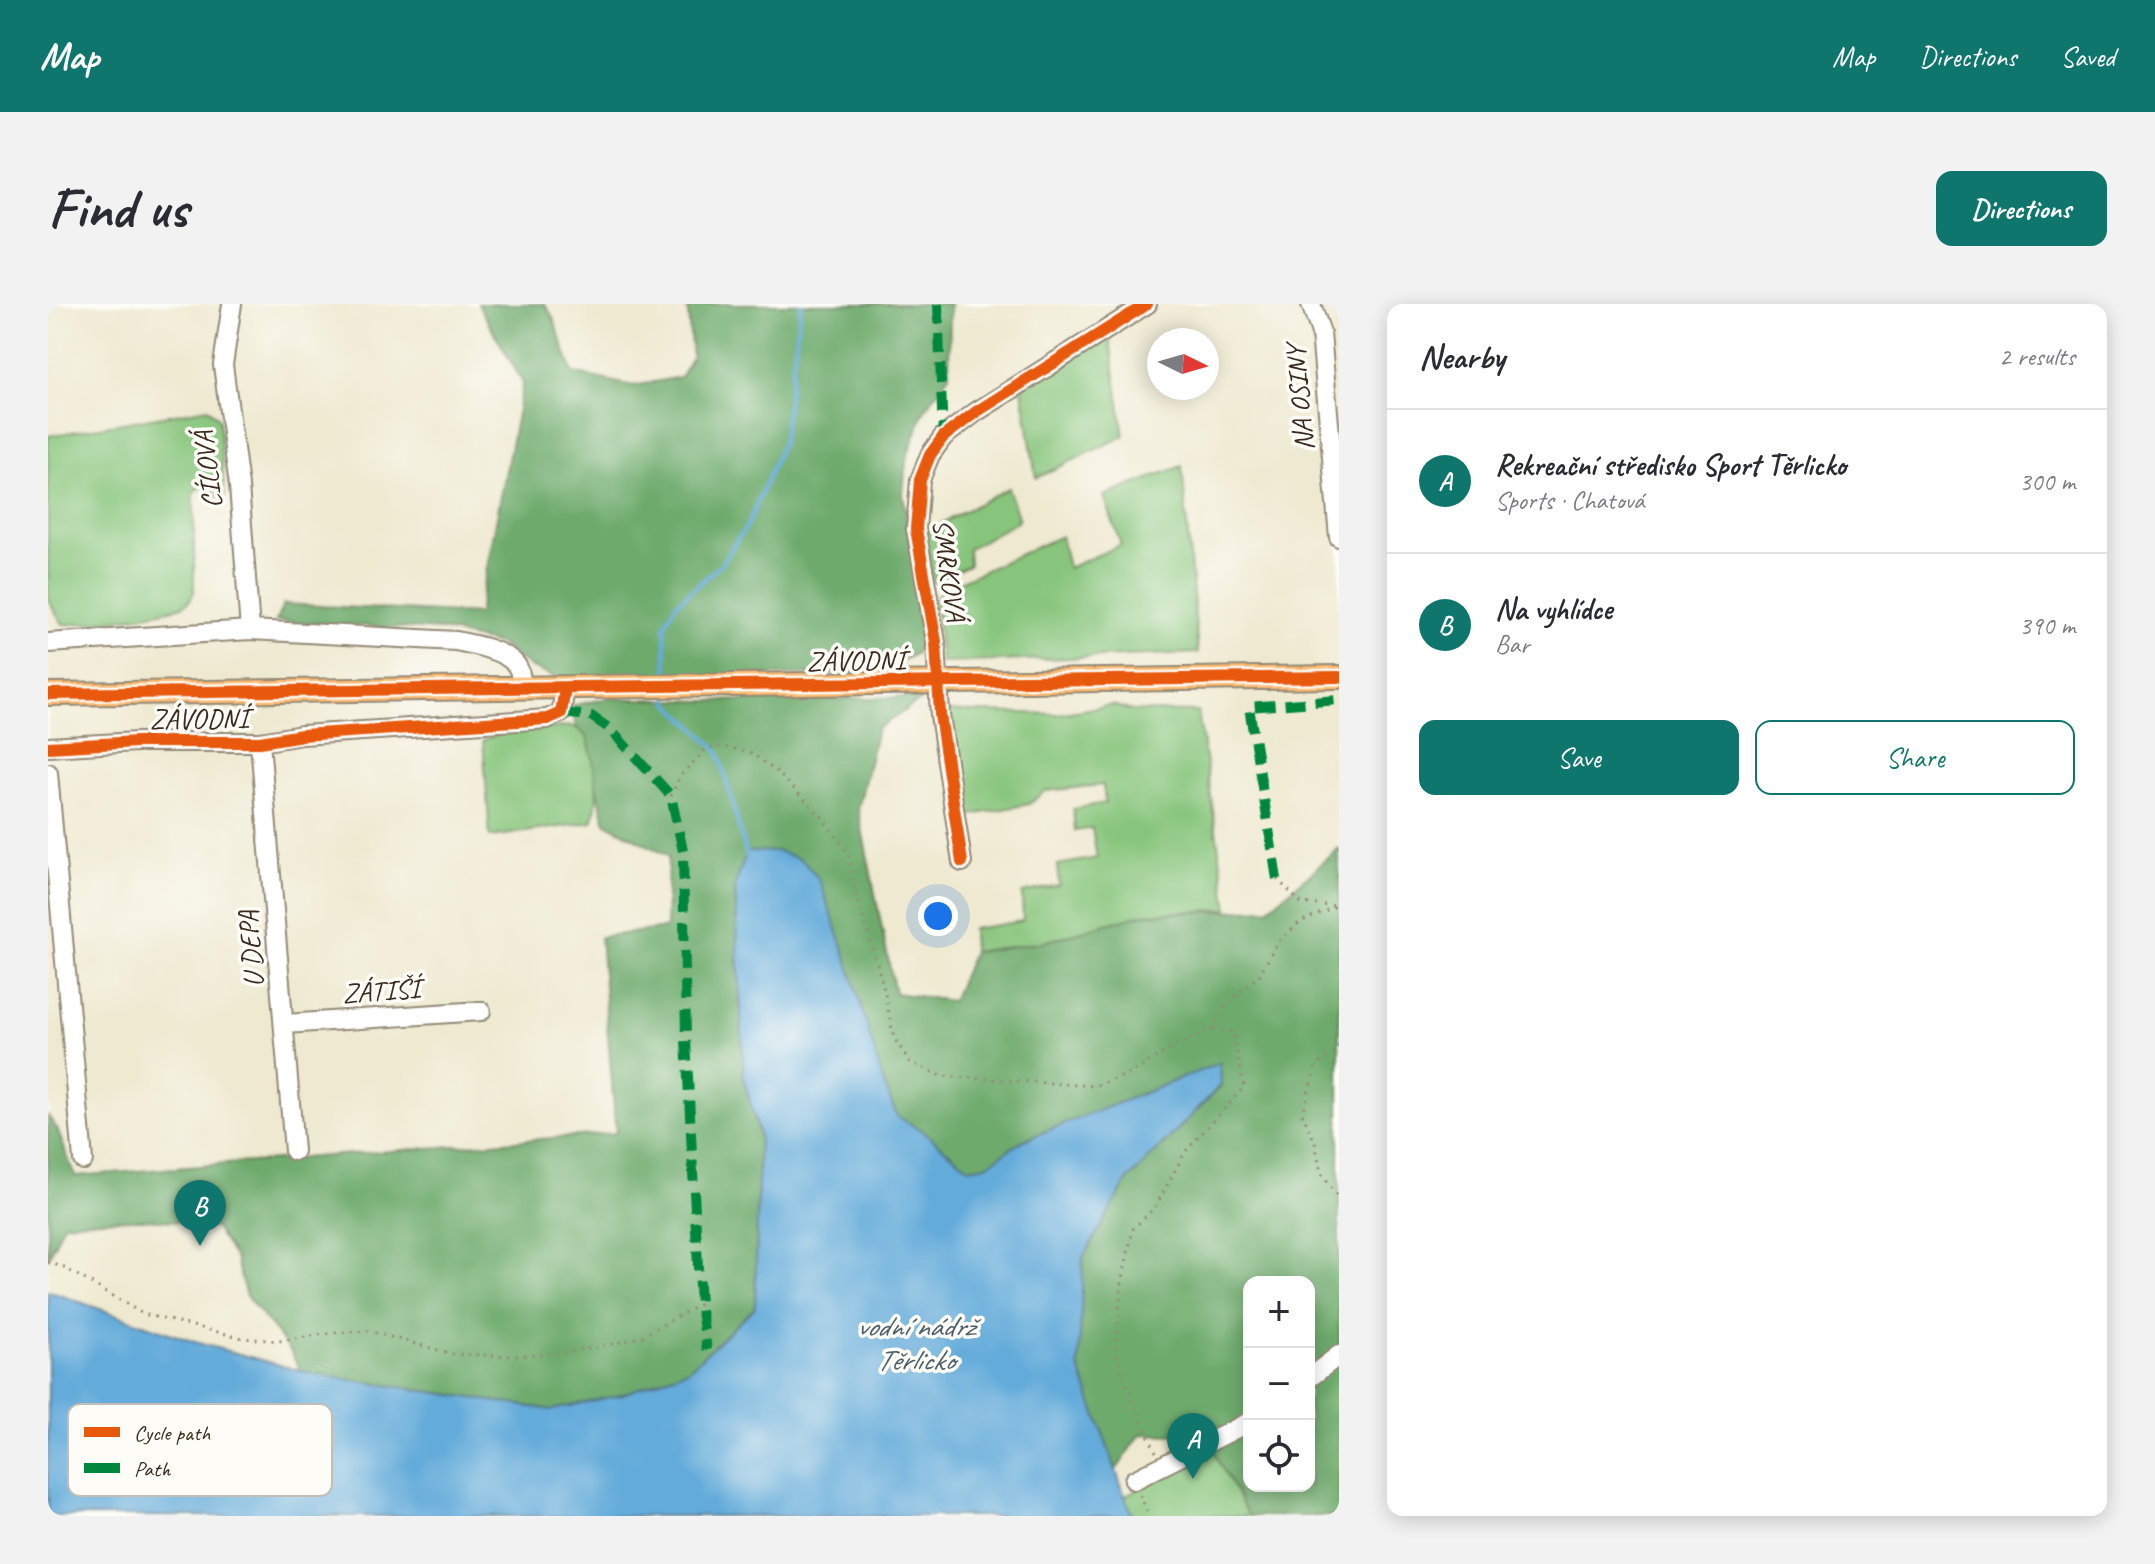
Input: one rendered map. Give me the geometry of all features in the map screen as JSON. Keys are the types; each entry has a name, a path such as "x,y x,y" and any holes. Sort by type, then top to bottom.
{"main road":[{"name":"ZÁVODNÍ","path":"48,694 1339,677"}],"street":[{"name":"CÍLOVÁ","path":"232,304 223,365 239,486 250,630"},
{"name":"SMRKOVÁ","path":"962,862 937,683 936,642 916,529 920,480 930,455 943,437 976,412 1147,304"},
{"name":"NA OSINY","path":"1311,304 1321,333 1339,537"},
{"path":"48,643 250,630 456,641 486,647 513,662 518,667 522,688"},
{"name":"ZÁVODNÍ","path":"48,747 137,742 260,742 302,735 547,719 561,713 565,688"},
{"name":"U DEPA","path":"260,742 294,1151"},
{"path":"48,773 83,1160"},
{"name":"ZÁTIŠÍ","path":"285,1024 481,1011"},
{"path":"1315,1373 1339,1355"},
{"path":"1134,1480 1243,1425"}],"path":[{"path":"671,796 680,776 706,749 721,746 751,753 777,772 823,818 848,853 894,1038 910,1062 941,1076 1094,1086 1130,1074 1166,1051 1212,1028 1228,1003 1259,975 1279,941 1300,922 1338,907"},
{"path":"1277,879 1301,903 1338,907"},
{"path":"1162,1467 1133,1402 1115,1351 1122,1282 1133,1229 1156,1206 1185,1152 1244,1087 1233,1032 1212,1028"},
{"path":"1339,1046 1316,1066 1302,1113 1315,1142 1321,1173 1339,1200"},
{"path":"48,1262 67,1269 143,1314 243,1338 279,1341 368,1331 453,1354 512,1356 562,1353 602,1346 639,1338 700,1304"},
{"path":"1134,1480 1149,1516"}],"green space":[{"path":"478,304 544,304 552,315 573,373 634,386 680,377 692,357 687,304 950,304 949,375 924,411 906,460 903,495 923,612 921,640 915,654 876,674 556,678 530,667 502,645 441,630 276,621 283,604 478,614 523,383"},
{"path":"1109,334 1124,436 1036,478 1022,388"},
{"path":"208,408 219,419 225,496 219,498 205,486 194,491 194,592 190,600 182,606 159,612 63,624 48,600 48,436"},
{"path":"1182,466 1198,653 941,663 935,599 943,589 1061,536 1068,568 1121,545 1104,496"},
{"path":"1008,488 1019,520 968,549 969,565 933,582 923,533"},
{"path":"926,697 877,729 858,809 895,993 952,1001 973,952 1044,942 1142,914 1268,909 1339,849 1339,1516 1249,1516 1207,1436 1141,1434 1116,1470 1078,1366 1083,1257 1127,1181 1221,1086 1220,1063 1024,1140 986,1166 969,1168 924,1132 897,1116 884,1084 735,885 744,1080 759,1137 755,1307 688,1370 620,1395 552,1410 318,1375 300,1370 291,1351 246,1296 235,1258 215,1228 177,1221 140,1219 64,1223 48,1259 48,1116 57,1129 75,1176 616,1133 600,937 666,928 668,856 606,823 587,737 577,728 570,706 608,698 704,701"},
{"path":"1112,705 1132,711 1198,712 1228,909 1142,914 1044,942 973,952 972,929 1023,921 1022,893 1059,885 1057,865 1097,858 1092,828 1075,831 1073,809 1105,803 1103,785 1045,791 1029,804 961,817 945,711 1058,714"},
{"path":"571,726 586,735 593,756 597,792 592,822 490,837 483,740 504,733"},
{"path":"1213,1450 1249,1516 1132,1516 1124,1496"}],"water":[{"name":"vodní nádrž Těrlicko","path":"778,851 801,859 819,879 897,1116 924,1132 969,1168 986,1165 1024,1140 1220,1063 1221,1085 1127,1181 1083,1257 1079,1366 1132,1516 48,1516 48,1291 198,1343 318,1375 552,1410 620,1395 688,1370 755,1307 759,1137 744,1080 735,885 747,852"}],"waterway":[{"path":"667,678 665,626 675,605 720,565 748,524 782,443 801,304"},
{"path":"668,695 669,703 718,750 747,857"}],"marked path":[{"path":"938,304 943,437"},
{"path":"1277,879 1249,707 1339,700"},
{"path":"561,713 591,716 610,729 671,796 683,851 686,1040 700,1304 707,1350"}],"cycle path":[{"path":"962,862 940,715 936,642 916,529 920,480 930,455 943,437 976,412 1147,304"},
{"path":"48,694 1339,677"},
{"path":"48,747 137,742 260,742 302,735 547,719 561,713 565,688"}],"place":[{"name":"Na vyhlídce","path":"200,1246"},
{"name":"Rekreační středisko Sport Těrlicko","path":"1193,1479"}]}
